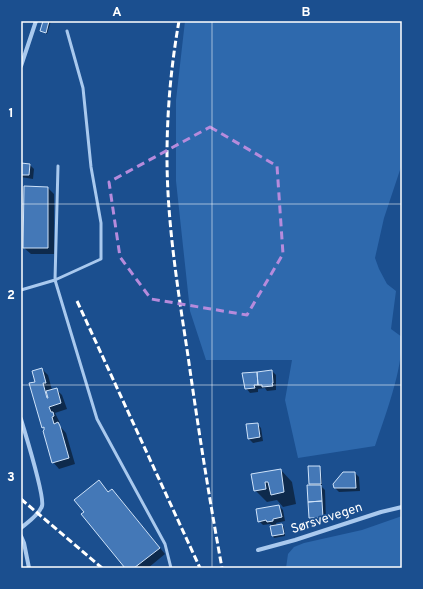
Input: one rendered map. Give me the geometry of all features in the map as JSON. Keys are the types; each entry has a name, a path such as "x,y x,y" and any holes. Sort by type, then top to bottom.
{"street":[{"path":"21,66 36,21"},
{"path":"21,419 39,482 43,502 38,512 21,528"},
{"name":"Sørsvevegen","path":"258,550 295,540 381,512 402,507"},
{"path":"21,536 24,543 29,568"}],"lane":[{"path":"21,290 55,280 101,259 101,223 91,167 83,88 67,31"},
{"path":"58,166 55,280 97,419 165,544 171,568"}],"highlighted area":[{"path":"210,127 277,166 283,254 247,315 151,299 120,257 109,182"}],"shaded area":[{"path":"185,21 402,21 402,164 384,218 375,258 387,284 396,291 391,329 402,337 399,364 393,392 375,446 298,458 285,400 292,360 206,360 190,311 176,181 176,100"},
{"path":"402,516 402,568 286,568 288,554 294,547 304,543 362,530"}],"building":[{"path":"43,21 49,21 46,33 40,31"},
{"path":"21,163 30,164 29,175 21,175"},
{"path":"24,186 48,187 48,248 23,248"},
{"path":"42,368 46,383 43,383 47,398 46,391 57,388 61,403 49,407 51,412 53,412 54,416 52,417 54,424 58,422 60,426 69,458 52,463 43,431 44,427 42,428 29,383 35,382 32,371"},
{"path":"272,370 273,386 262,387 262,385 258,385 257,372"},
{"path":"257,372 258,385 254,385 255,388 245,389 242,373"},
{"path":"258,423 260,437 248,439 246,424"},
{"path":"308,466 320,466 321,484 309,484"},
{"path":"281,469 284,492 271,495 268,482 265,482 266,489 254,491 251,474"},
{"path":"343,472 355,472 356,488 334,488 333,484"},
{"path":"99,480 108,492 112,489 160,548 134,568 125,568 81,514 84,512 74,500"},
{"path":"307,485 321,485 322,501 308,502"},
{"path":"322,501 323,518 309,518 308,502"},
{"path":"279,505 282,517 273,519 273,521 267,522 266,520 258,522 256,509"},
{"path":"282,524 284,534 272,536 270,526"}],"railway":[{"path":"179,21 169,106 167,182 171,232 180,306 222,568"},
{"path":"77,301 200,568"},
{"path":"21,499 102,568"}]}
